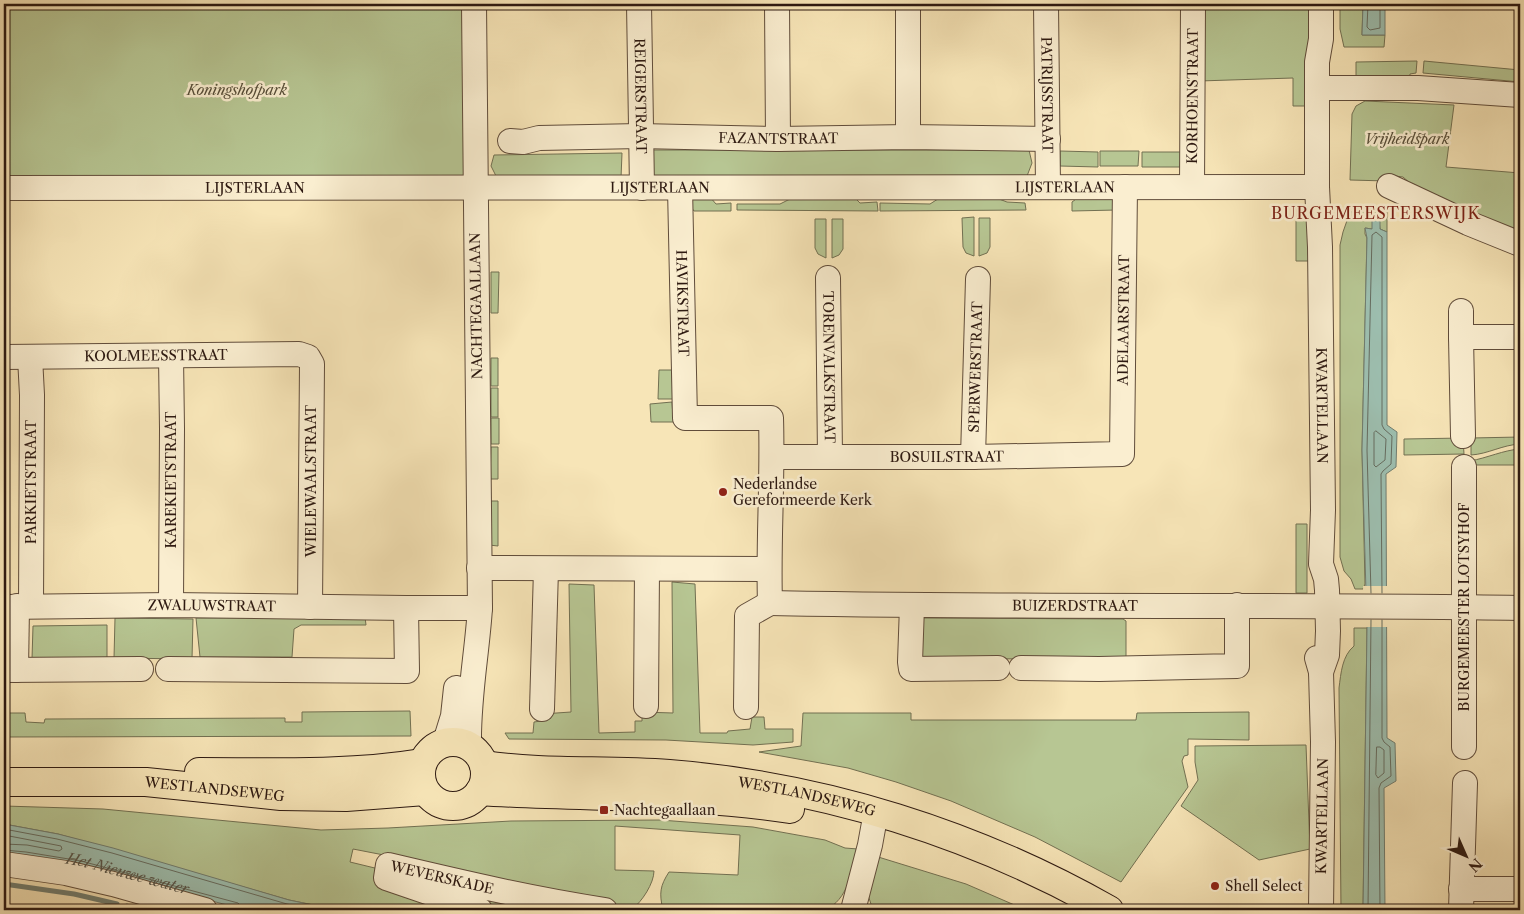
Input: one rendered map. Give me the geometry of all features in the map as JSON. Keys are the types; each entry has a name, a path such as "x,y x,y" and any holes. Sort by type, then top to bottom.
{"main road":[{"path":"431,750 466,751 485,776 480,791 472,800 456,806 438,803 425,791 421,778 422,763 431,750"},
{"name":"WESTLANDSEWEG","path":"466,751 520,770 668,774 756,784 830,799 1030,886 1074,910"},
{"name":"WESTLANDSEWEG","path":"4,772 324,772 393,768 422,763"},
{"name":"WESTLANDSEWEG","path":"4,782 146,782 281,796 346,797 425,791"},
{"name":"WESTLANDSEWEG","path":"480,791 518,794 668,797 751,803 827,815 874,819 973,845 1109,910"}],"street":[{"name":"NACHTEGAALLAAN","path":"466,751 480,608 474,4"},
{"name":"REIGERSTRAAT","path":"639,4 642,188"},
{"path":"777,4 778,139"},
{"path":"908,4 908,137"},
{"name":"PATRIJSSTRAAT","path":"1046,4 1048,187"},
{"name":"KORHOENSTRAAT","path":"1192,187 1193,4"},
{"name":"KWARTELLAAN","path":"1319,907 1323,751 1321,672 1315,651 1330,606 1316,575 1321,564 1322,500 1320,247 1317,187 1324,88 1330,66 1321,39 1321,4"},
{"path":"1324,88 1418,88 1520,95"},
{"name":"KWARTELLAAN","path":"1320,247 1330,209 1324,88"},
{"name":"FAZANTSTRAAT","path":"510,141 523,142 539,138 640,136 778,139 908,137 1048,139"},
{"path":"1390,186 1468,223 1520,244"},
{"name":"ADELAARSTRAAT","path":"1122,454 1125,187"},
{"name":"LIJSTERLAAN","path":"4,188 1317,187"},
{"name":"HAVIKSTRAAT","path":"680,188 685,418 771,418 772,457"},
{"name":"TORENVALKSTRAAT","path":"828,278 830,457"},
{"name":"SPERWERSTRAAT","path":"973,457 978,279"},
{"path":"1461,311 1463,436"},
{"path":"1461,337 1520,337"},
{"name":"KOOLMEESSTRAAT","path":"4,357 299,354 308,357"},
{"name":"KAREKIETSTRAAT","path":"171,356 171,605"},
{"name":"PARKIETSTRAAT","path":"17,606 32,395 30,357"},
{"name":"WIELEWAALSTRAAT","path":"308,357 312,364 310,607"},
{"name":"BOSUILSTRAAT","path":"772,457 973,457 1122,454"},
{"path":"746,707 747,616 770,603 772,457"},
{"name":"BURGEMEESTER LOTSYHOF","path":"1464,467 1464,747"},
{"path":"479,568 769,568"},
{"path":"542,709 546,569"},
{"path":"646,706 647,569"},
{"name":"BUIZERDSTRAAT","path":"770,603 912,606 1237,605 1520,608"},
{"name":"ZWALUWSTRAAT","path":"17,606 171,605 480,608"},
{"path":"912,606 911,669 1099,669 1237,666 1237,605"},
{"path":"17,606 10,670 141,669"},
{"path":"168,669 407,671 406,608"},
{"path":"1465,783 1461,900 1520,889"},
{"path":"853,910 870,845 874,819"},
{"path":"4,864 66,873 205,910"},
{"name":"WEVERSKADE","path":"480,910 386,878 388,865 501,892 605,910"}],"green space":[{"name":"Koningshofpark","path":"4,4 469,4 467,176 4,178"},
{"path":"1201,4 1310,4 1310,106 1293,106 1293,78 1199,81"},
{"path":"1340,4 1363,4 1362,35 1385,35 1384,47 1344,47 1340,29"},
{"path":"1417,61 1416,73 1410,74 1409,81 1356,80 1356,62"},
{"path":"1424,61 1520,70 1520,82 1423,73"},
{"name":"Vrijheidspark","path":"1365,101 1454,105 1446,167 1520,173 1520,232 1419,191 1403,177 1395,176 1387,181 1350,180 1352,114 1356,106"},
{"path":"653,150 1029,150 1032,163 1027,176 650,179"},
{"path":"1060,151 1098,152 1098,167 1060,166"},
{"path":"1100,151 1139,151 1138,166 1100,166"},
{"path":"1142,152 1181,152 1180,167 1142,167"},
{"path":"622,153 621,178 497,178 491,166 494,155"},
{"path":"710,197 716,204 731,203 731,211 694,211 691,207 692,199"},
{"path":"854,197 860,203 877,202 878,211 737,210 737,204 780,204 792,198"},
{"path":"941,197 999,199 1007,202 1025,203 1026,210 880,211 880,203 930,204"},
{"path":"1079,197 1113,198 1117,210 1072,211 1072,202"},
{"path":"1296,210 1312,210 1312,261 1296,261"},
{"path":"1387,210 1387,232 1380,229 1379,220 1372,229 1365,228 1367,238 1362,450 1365,584 1363,589 1355,589 1351,579 1344,571 1340,557 1340,245 1350,212"},
{"path":"974,217 974,256 966,253 963,247 962,218"},
{"path":"979,218 990,218 990,247 987,253 979,256"},
{"path":"815,219 826,219 826,258 818,254 815,248"},
{"path":"832,219 843,219 843,249 839,255 832,258"},
{"path":"491,272 499,272 498,313 491,313"},
{"path":"491,358 498,358 498,386 491,386"},
{"path":"659,370 672,370 673,399 658,399"},
{"path":"491,388 498,388 498,417 491,417"},
{"path":"672,402 673,417 677,422 651,422 650,404"},
{"path":"491,418 499,418 499,444 491,444"},
{"path":"1520,437 1520,444 1471,455 1471,438"},
{"path":"1463,438 1464,454 1404,455 1404,439"},
{"path":"491,447 498,447 498,479 490,479"},
{"path":"1520,449 1520,465 1469,465 1470,461"},
{"path":"489,501 498,501 498,546 489,545"},
{"path":"1296,524 1307,524 1307,593 1296,593"},
{"path":"672,582 695,584 700,733 727,733 728,731 750,729 752,717 764,717 765,729 793,729 793,742 753,745 666,740 509,739 505,733 533,733 534,722 541,721 542,714 571,712 569,584 594,585 599,733 635,732 635,721 642,721 642,712 673,713"},
{"path":"365,617 366,625 301,625 294,629 292,657 200,657 196,618"},
{"path":"115,618 193,619 192,659 114,658"},
{"path":"922,618 1123,619 1126,621 1126,660 922,658"},
{"path":"107,625 107,658 32,659 33,626"},
{"path":"1354,628 1367,628 1363,910 1341,910 1339,688 1341,671 1347,655 1354,646"},
{"path":"410,711 411,736 4,737 4,713 25,713 26,722 44,723 45,719 285,718 285,722 302,722 302,712"},
{"path":"1249,712 1249,740 1188,739 1188,755 1184,756 1182,761 1188,787 1121,882 1035,837 951,801 848,768 759,752 801,746 803,713 911,713 911,720 1136,720 1137,713"},
{"path":"1306,745 1310,849 1259,860 1181,806 1198,780 1195,746"},
{"path":"4,806 103,809 321,830 511,821 660,820 753,827 825,840 845,848 858,849 844,892 833,905 825,910 663,910 661,890 669,872 738,875 740,835 615,826 615,870 654,871 647,892 632,909 568,899 435,865 353,849 350,862 383,870 474,910 338,910 289,900 58,834 4,824"},
{"path":"875,856 966,884 1026,910 876,910 871,904 868,895"},
{"path":"392,877 557,910 492,910"}],"water":[{"path":"1363,4 1385,4 1385,35 1362,35"},
{"path":"1372,220 1380,220 1380,229 1387,232 1387,425 1397,432 1396,467 1386,474 1387,738 1395,743 1396,781 1384,788 1385,910 1363,910 1367,628 1362,450 1367,238 1365,228 1372,229"},
{"name":"Het Nieuwe water","path":"4,824 58,834 113,848 289,900 337,910 246,910 80,866 4,855"}],"pier":[{"path":"1363,586 1389,586 1389,627 1364,627"}],"waterway":[{"path":"4,884 74,894 117,904"},
{"path":"127,906 138,910"}],"place":[{"name":"Nederlandse Gereformeerde Kerk","path":"723,492"},
{"name":"Nachtegaallaan","path":"604,810"},
{"name":"Shell Select","path":"1215,886"}],"district":[{"name":"BURGEMEESTERSWIJK","path":"1376,213"}]}
